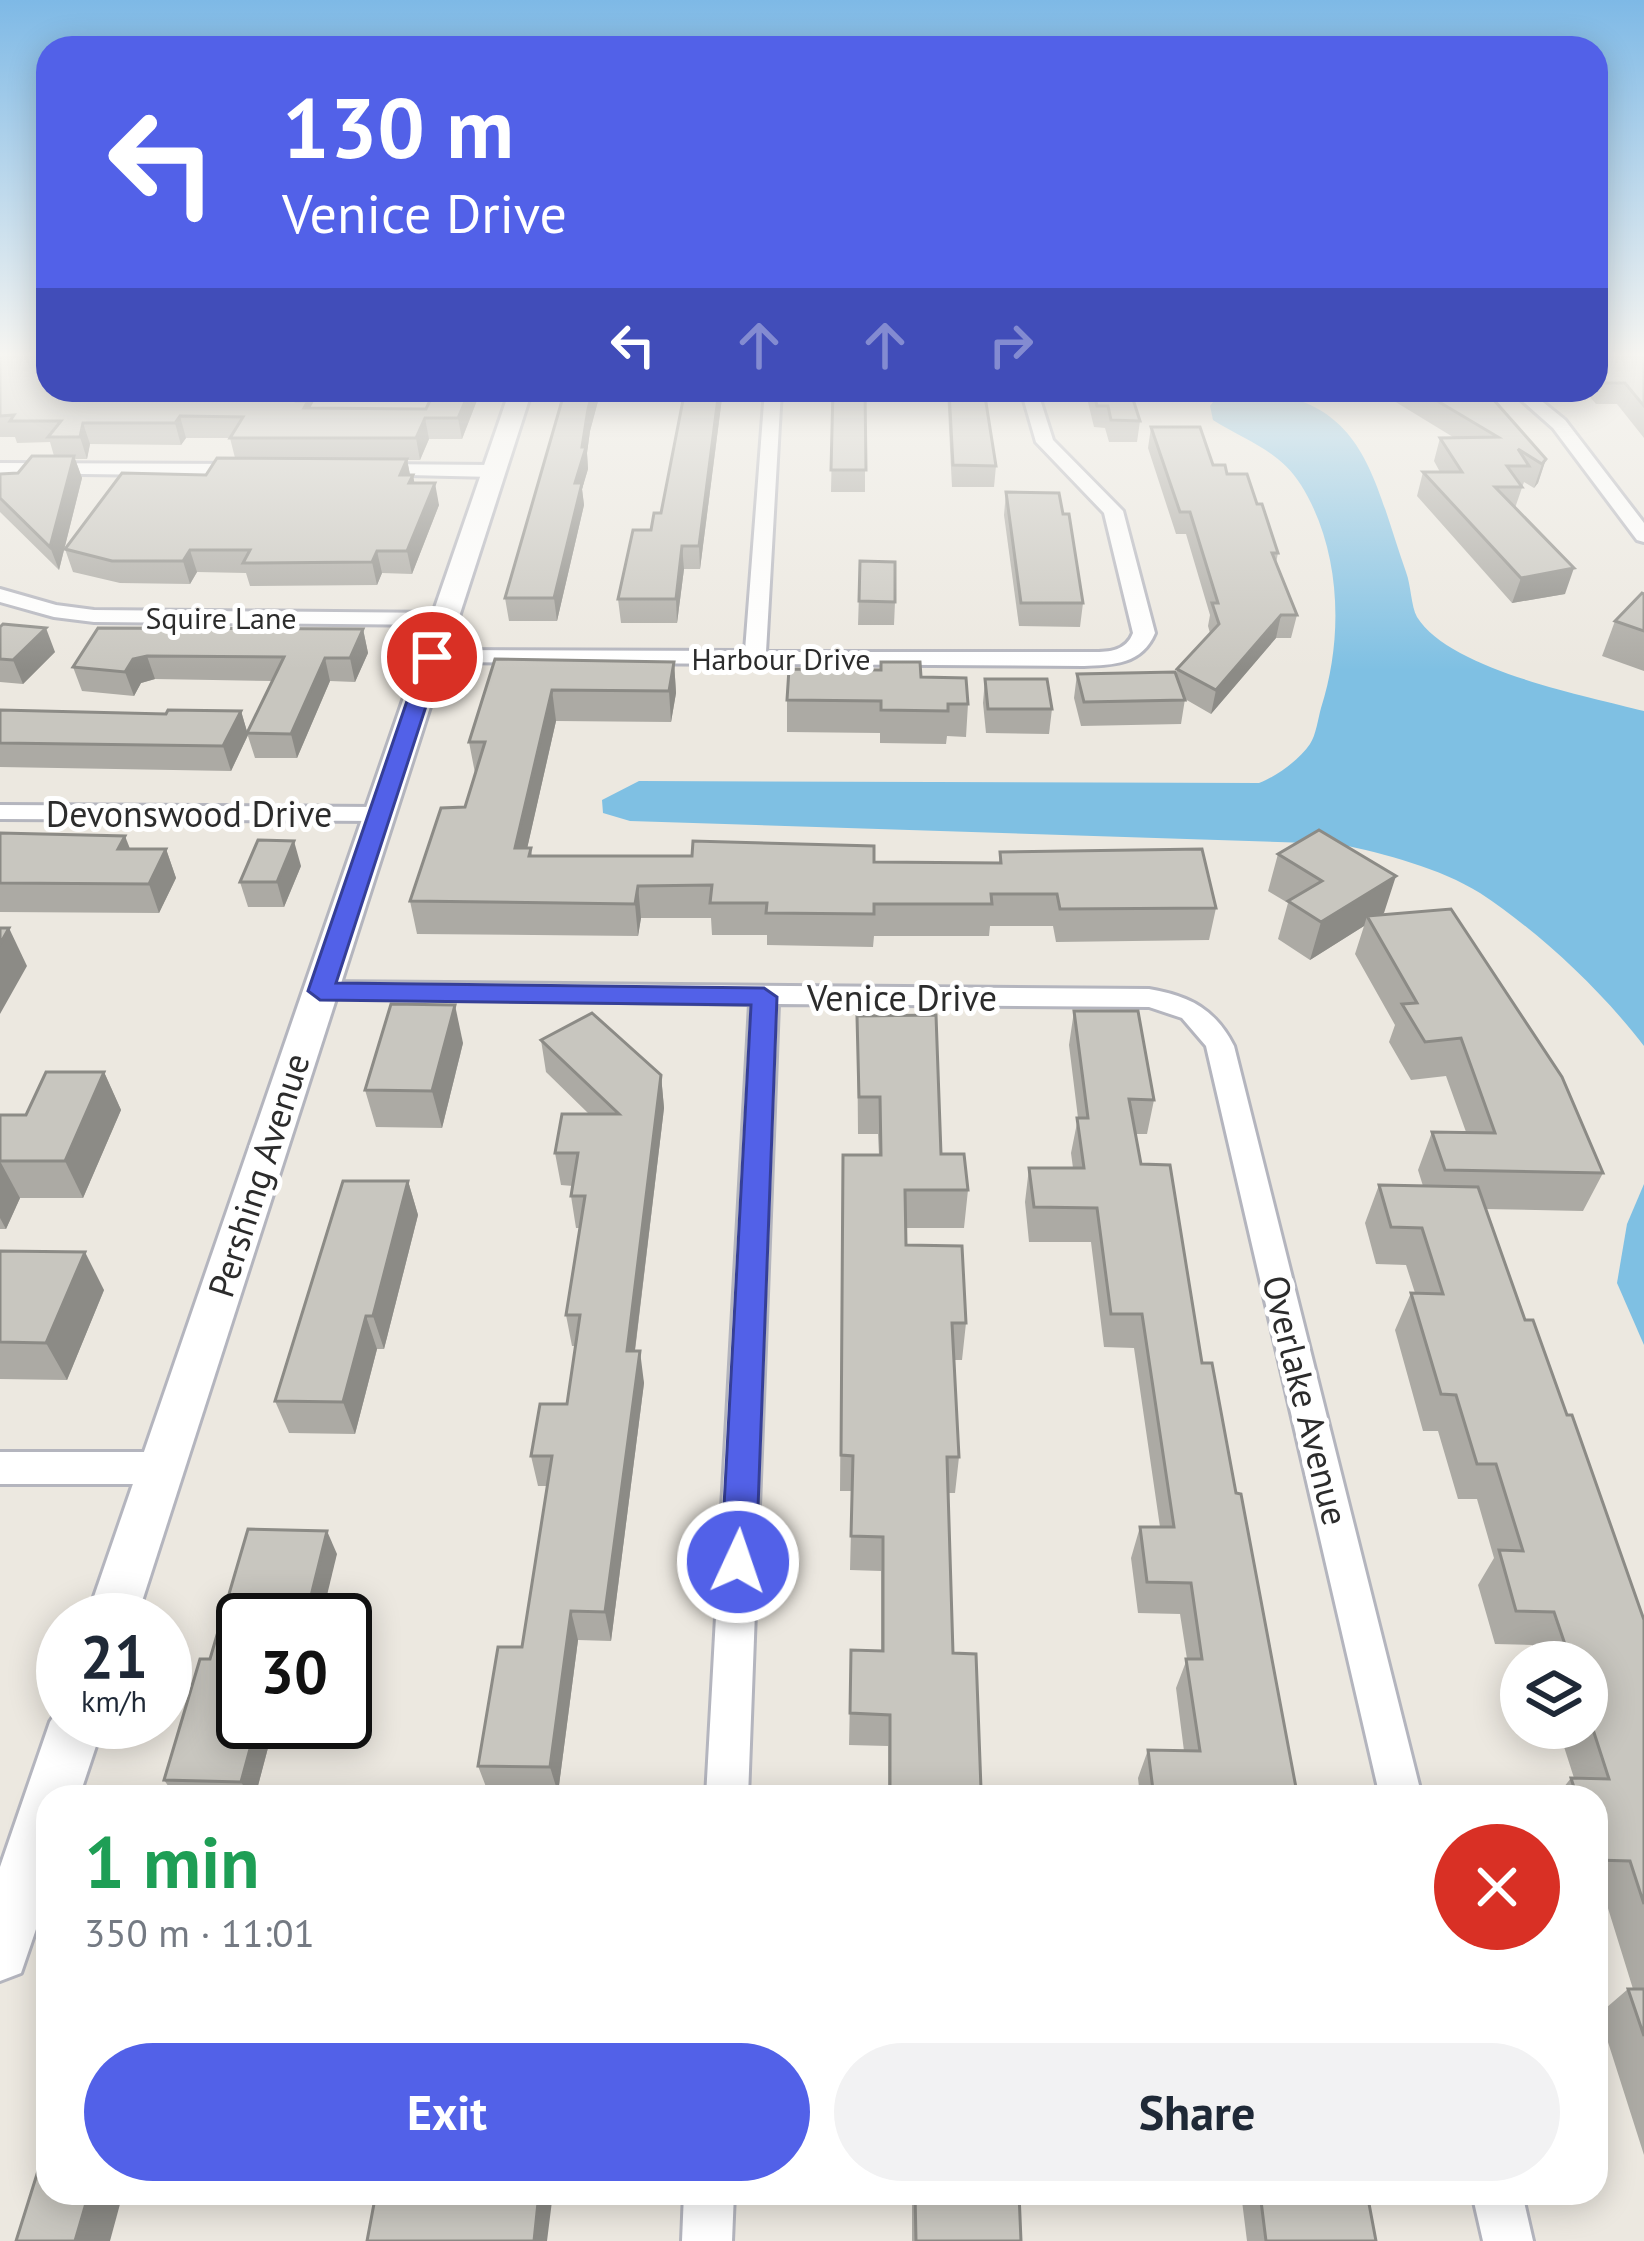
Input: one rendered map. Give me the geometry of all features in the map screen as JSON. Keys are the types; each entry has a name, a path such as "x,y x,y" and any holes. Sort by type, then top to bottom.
{"street":[{"name":"Pershing Avenue","path":"120,1593 497,461"},
{"path":"755,658 768,461"},
{"name":"Harbour Drive","path":"432,657 1084,659 1130,654 1142,644 1144,633 1113,511 1063,461"},
{"path":"1587,461 1644,536"},
{"path":"0,468 265,470"},
{"path":"356,470 494,470"},
{"name":"Squire Lane","path":"0,595 54,611 94,616 445,619"},
{"name":"Devonswood Drive","path":"0,812 378,814"},
{"name":"Venice Drive","path":"320,991 1149,998 1194,1011"},
{"path":"728,1785 764,997"},
{"name":"Overlake Avenue","path":"1194,1011 1212,1027 1220,1046 1398,1785"},
{"path":"0,1468 162,1468"},
{"path":"56,1785 68,1749"},
{"path":"0,1952 36,1844"},
{"path":"706,2241 708,2205"},
{"path":"1500,2205 1508,2241"}],"water":[{"path":"1278,461 1365,461 1408,577 1415,612 1434,636 1458,652 1521,678 1644,711 1644,1046 1568,963 1480,893 1430,869 1339,844 630,821 603,813 602,800 639,781 1259,783 1294,762 1312,740 1333,652 1331,565 1314,510 1292,473"},
{"path":"1644,1184 1644,1345 1617,1283 1627,1224"}],"building":[{"path":"28,461 73,461 50,547 0,498 0,474 18,473"},
{"path":"215,461 406,461 400,475 413,475 409,483 435,483 407,551 377,551 372,562 243,563 250,550 190,550 183,561 112,561 65,549 122,473 206,475"},
{"path":"545,461 582,461 575,483 582,483 554,598 505,598"},
{"path":"671,461 710,461 699,546 682,546 676,599 618,599 633,530 651,530 654,513 661,513"},
{"path":"831,461 866,461 866,470 831,470"},
{"path":"953,461 995,461 996,466 953,465"},
{"path":"1162,461 1211,461 1213,465 1225,465 1227,474 1247,474 1257,504 1262,504 1278,553 1272,553 1297,615 1281,615 1216,690 1177,669 1219,624 1212,603 1218,603 1190,512 1180,512"},
{"path":"1455,461 1525,461 1529,466 1507,466 1522,487 1495,487 1574,568 1521,578 1423,472 1462,472"},
{"path":"1006,492 1059,493 1063,514 1069,514 1083,603 1021,603"},
{"path":"860,561 895,562 895,602 859,601"},
{"path":"1642,593 1644,631 1615,621"},
{"path":"3,624 46,628 13,660 0,659"},
{"path":"98,628 363,629 350,658 325,658 291,734 247,733 284,657 147,656 133,659 125,672 73,667"},
{"path":"495,659 674,662 669,691 552,690 515,848 531,848 529,856 692,856 693,841 874,846 874,862 1001,863 1000,852 1202,849 1216,908 1060,909 1057,894 991,894 992,904 874,904 874,914 766,913 767,903 710,903 712,885 638,886 635,904 410,901 441,808 465,807 485,742 469,742"},
{"path":"881,662 920,662 921,677 966,678 968,704 948,704 948,711 881,710 881,701 787,700 789,669 881,670"},
{"path":"1175,672 1185,700 1084,702 1077,674"},
{"path":"985,679 1047,679 1052,709 988,709"},
{"path":"0,710 241,711 223,746 0,743"},
{"path":"1319,830 1396,876 1321,922 1288,901 1322,881 1278,854"},
{"path":"0,833 125,836 118,849 166,849 149,884 0,883"},
{"path":"258,840 294,841 277,882 240,882"},
{"path":"1451,909 1562,1077 1603,1173 1445,1170 1432,1132 1495,1133 1461,1038 1425,1042 1402,1004 1417,1003 1367,916"},
{"path":"391,1004 455,1005 432,1091 365,1090"},
{"path":"1074,1011 1138,1011 1154,1100 1129,1099 1141,1164 1170,1165 1202,1363 1212,1363 1296,1785 1152,1785 1148,1750 1200,1751 1186,1659 1202,1659 1191,1583 1147,1582 1140,1527 1174,1527 1142,1314 1111,1314 1097,1208 1034,1207 1029,1168 1084,1168 1077,1118 1088,1118"},
{"path":"592,1013 661,1075 627,1351 640,1351 605,1612 571,1611 550,1767 478,1766 498,1647 522,1647 552,1456 531,1456 540,1404 567,1404 580,1315 566,1315 585,1196 571,1196 578,1153 555,1153 562,1114 619,1114 541,1040"},
{"path":"936,1015 941,1154 964,1154 968,1190 905,1190 906,1245 962,1246 966,1323 952,1323 959,1457 947,1457 953,1653 976,1654 981,1785 890,1785 890,1715 850,1713 851,1650 883,1651 883,1537 851,1536 853,1456 841,1455 843,1155 881,1155 880,1097 859,1097 857,1016"},
{"path":"46,1072 104,1072 65,1161 0,1161 0,1115 26,1115"},
{"path":"343,1181 408,1181 373,1316 366,1316 343,1402 275,1401"},
{"path":"1379,1185 1478,1187 1525,1320 1533,1320 1567,1415 1572,1415 1644,1620 1644,1904 1630,1861 1608,1860 1608,1785 1573,1785 1571,1778 1609,1779 1599,1749 1608,1749 1608,1641 1564,1641 1554,1612 1516,1611 1499,1550 1523,1551 1496,1464 1477,1464 1456,1395 1441,1394 1411,1293 1443,1294 1422,1228 1391,1227"},
{"path":"0,1251 85,1252 46,1343 0,1342"},
{"path":"248,1529 327,1531 312,1593 229,1593"},
{"path":"216,1638 216,1749 250,1749 241,1782 164,1780 173,1749 192,1749 192,1686 200,1659 210,1659"},
{"path":"1628,1989 1644,1989 1644,2036"},
{"path":"36,2177 36,2205 86,2205 75,2241 16,2241"},
{"path":"374,2205 538,2205 534,2241 367,2241"},
{"path":"915,2205 1020,2205 1021,2241 916,2241"},
{"path":"1262,2205 1369,2205 1376,2241 1266,2241"}],"route":[{"path":"432,657 320,991 764,997 738,1562"}]}
